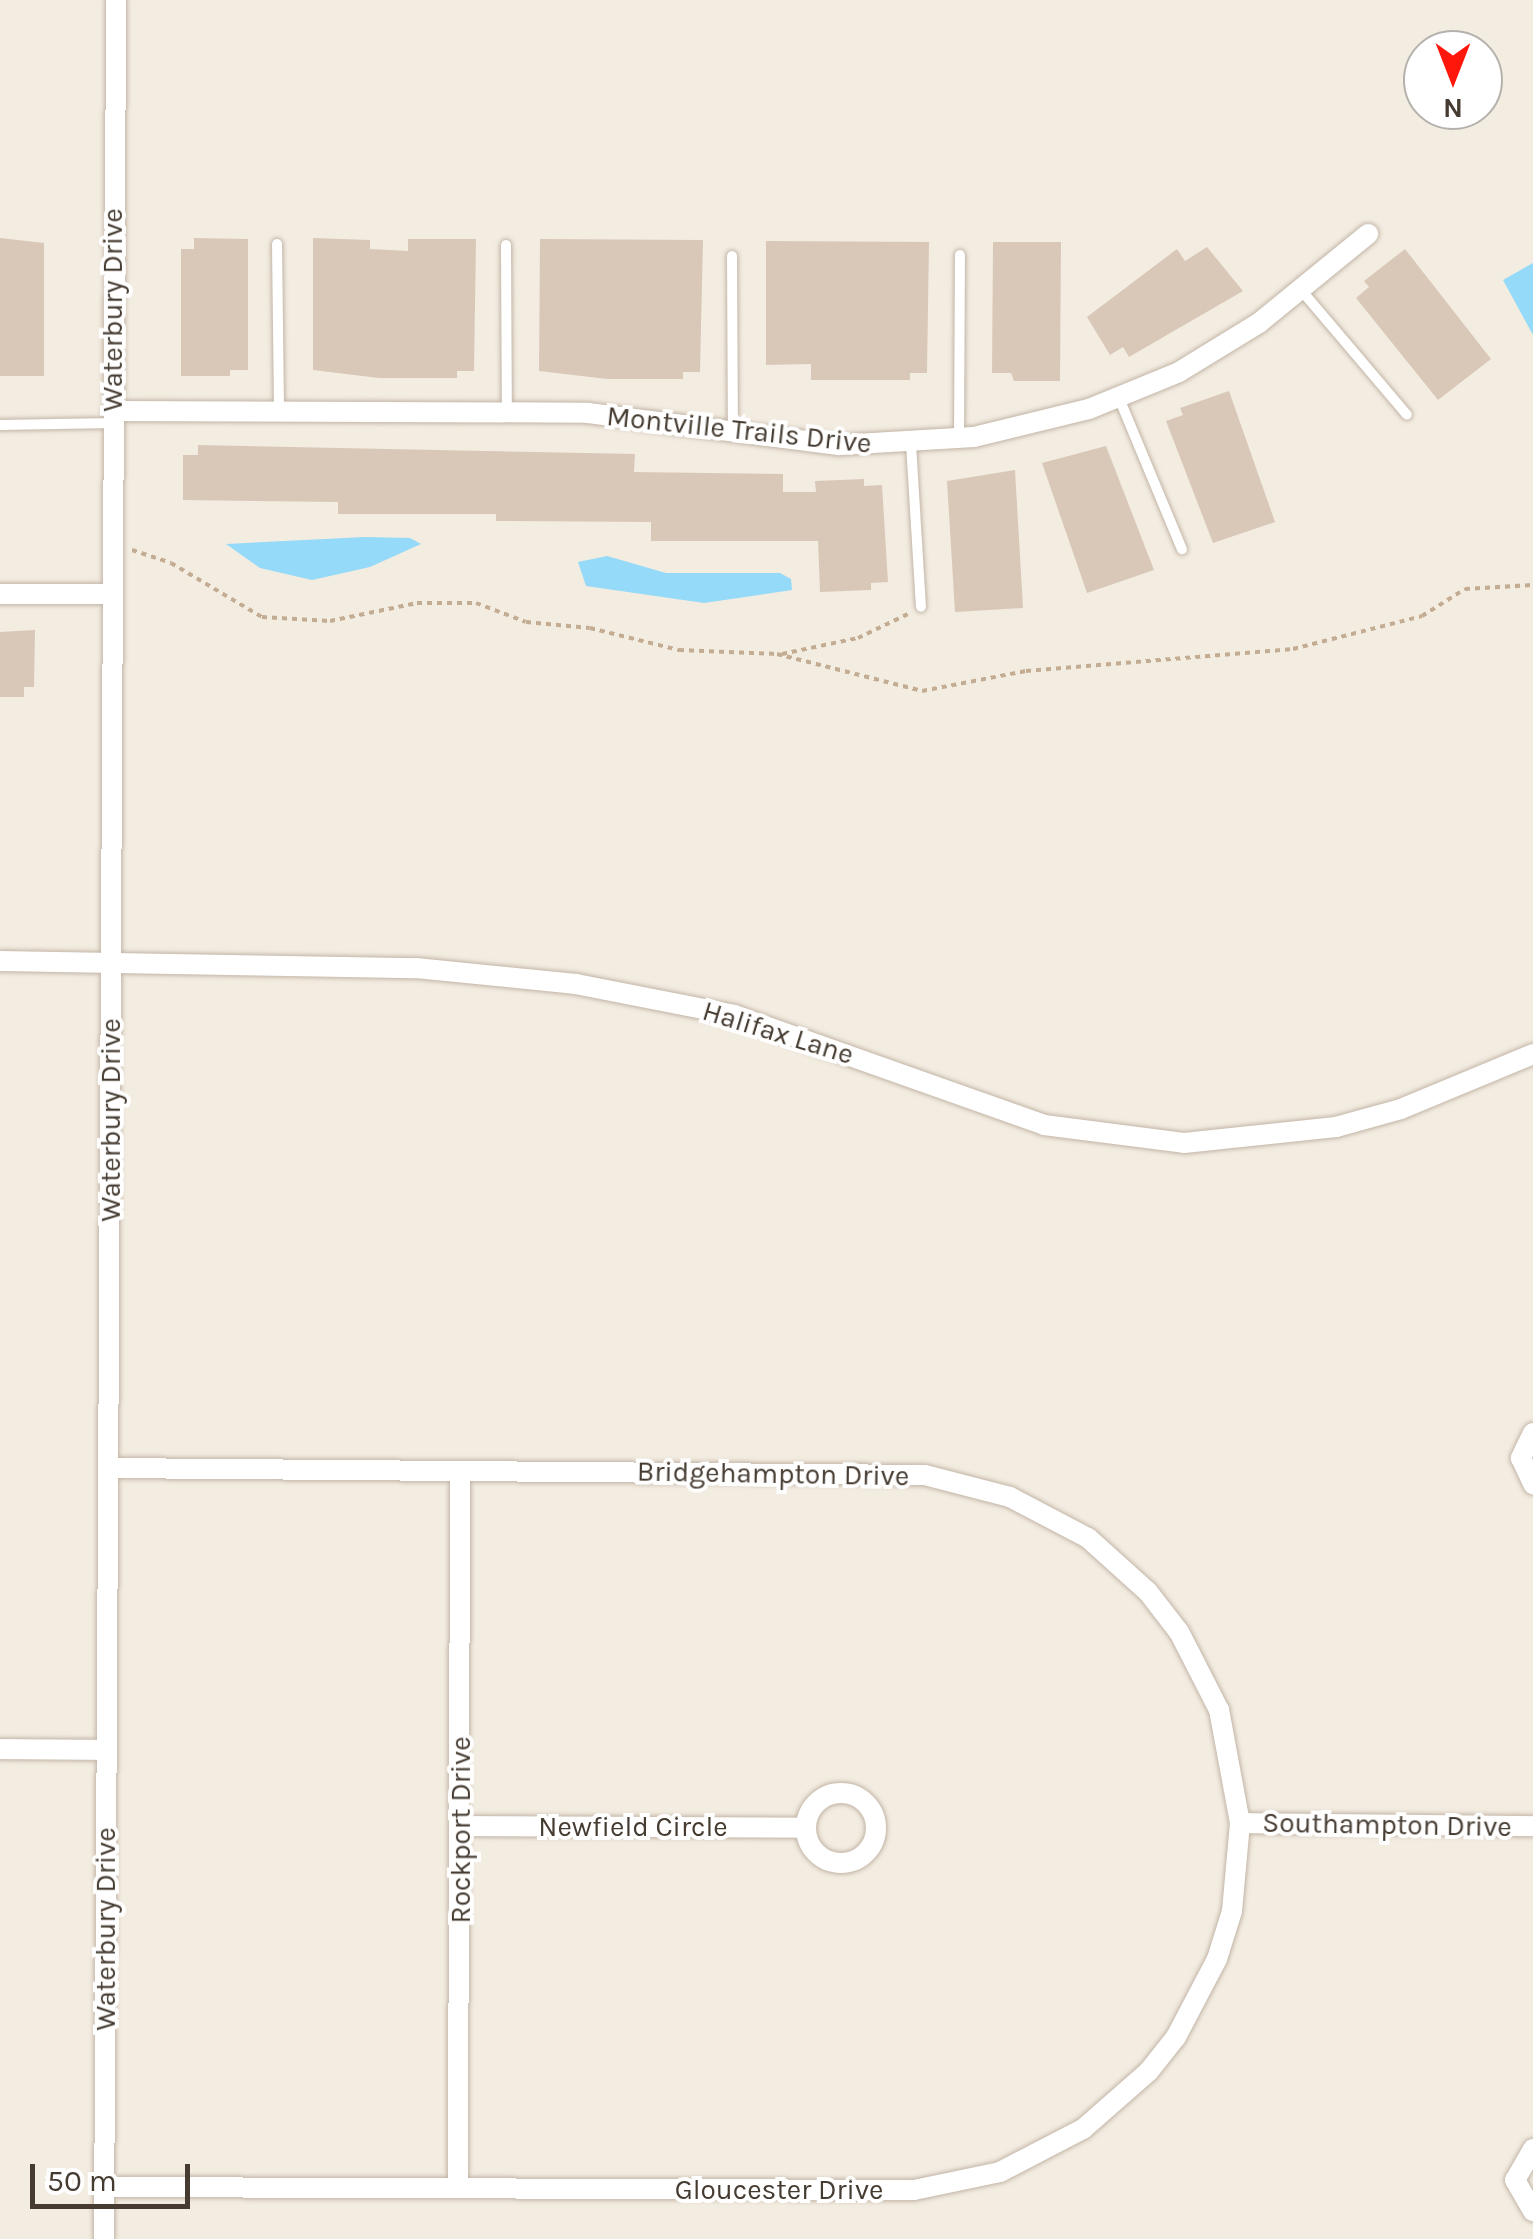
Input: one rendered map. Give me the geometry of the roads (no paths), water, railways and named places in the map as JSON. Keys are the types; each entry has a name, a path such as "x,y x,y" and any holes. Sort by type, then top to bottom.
{"street":[{"name":"Waterbury Drive","path":"104,2239 116,0"},
{"name":"Montville Trails Drive","path":"112,417 279,412 588,413 839,445 958,439 1119,398 1215,351 1302,291 1368,234"},
{"path":"0,594 112,594"},
{"name":"Halifax Lane","path":"0,960 416,968 596,988 734,1015 1044,1125 1184,1143 1336,1127 1401,1109 1533,1054"},
{"path":"1533,1432 1522,1458 1533,1484"},
{"name":"Bridgehampton Drive","path":"110,1468 925,1475 1010,1496 1088,1538 1148,1592 1179,1632 1219,1710 1240,1824"},
{"name":"Rockport Drive","path":"458,2188 460,1471"},
{"path":"0,1750 108,1750"},
{"name":"Southampton Drive","path":"1240,1824 1533,1826"},
{"name":"Gloucester Drive","path":"104,2187 914,2190 957,2184 1040,2155 1118,2102 1149,2072 1199,1999 1232,1911 1240,1824"},
{"name":"Newfield Circle","path":"461,1826 805,1828"},
{"path":"1533,2149 1515,2180 1533,2211"}],"lane":[{"path":"277,244 279,412"},
{"path":"506,245 506,413"},
{"path":"958,439 960,255"},
{"path":"732,256 733,431"},
{"path":"1302,291 1407,415"},
{"path":"1119,398 1182,549"},
{"path":"0,425 112,417"},
{"path":"911,444 921,607"}],"water":[{"path":"1533,263 1533,335 1503,280"},
{"path":"410,538 421,544 370,567 312,580 260,568 226,544"},
{"path":"607,556 666,573 780,573 791,579 792,590 704,603 586,586 578,562"}]}
